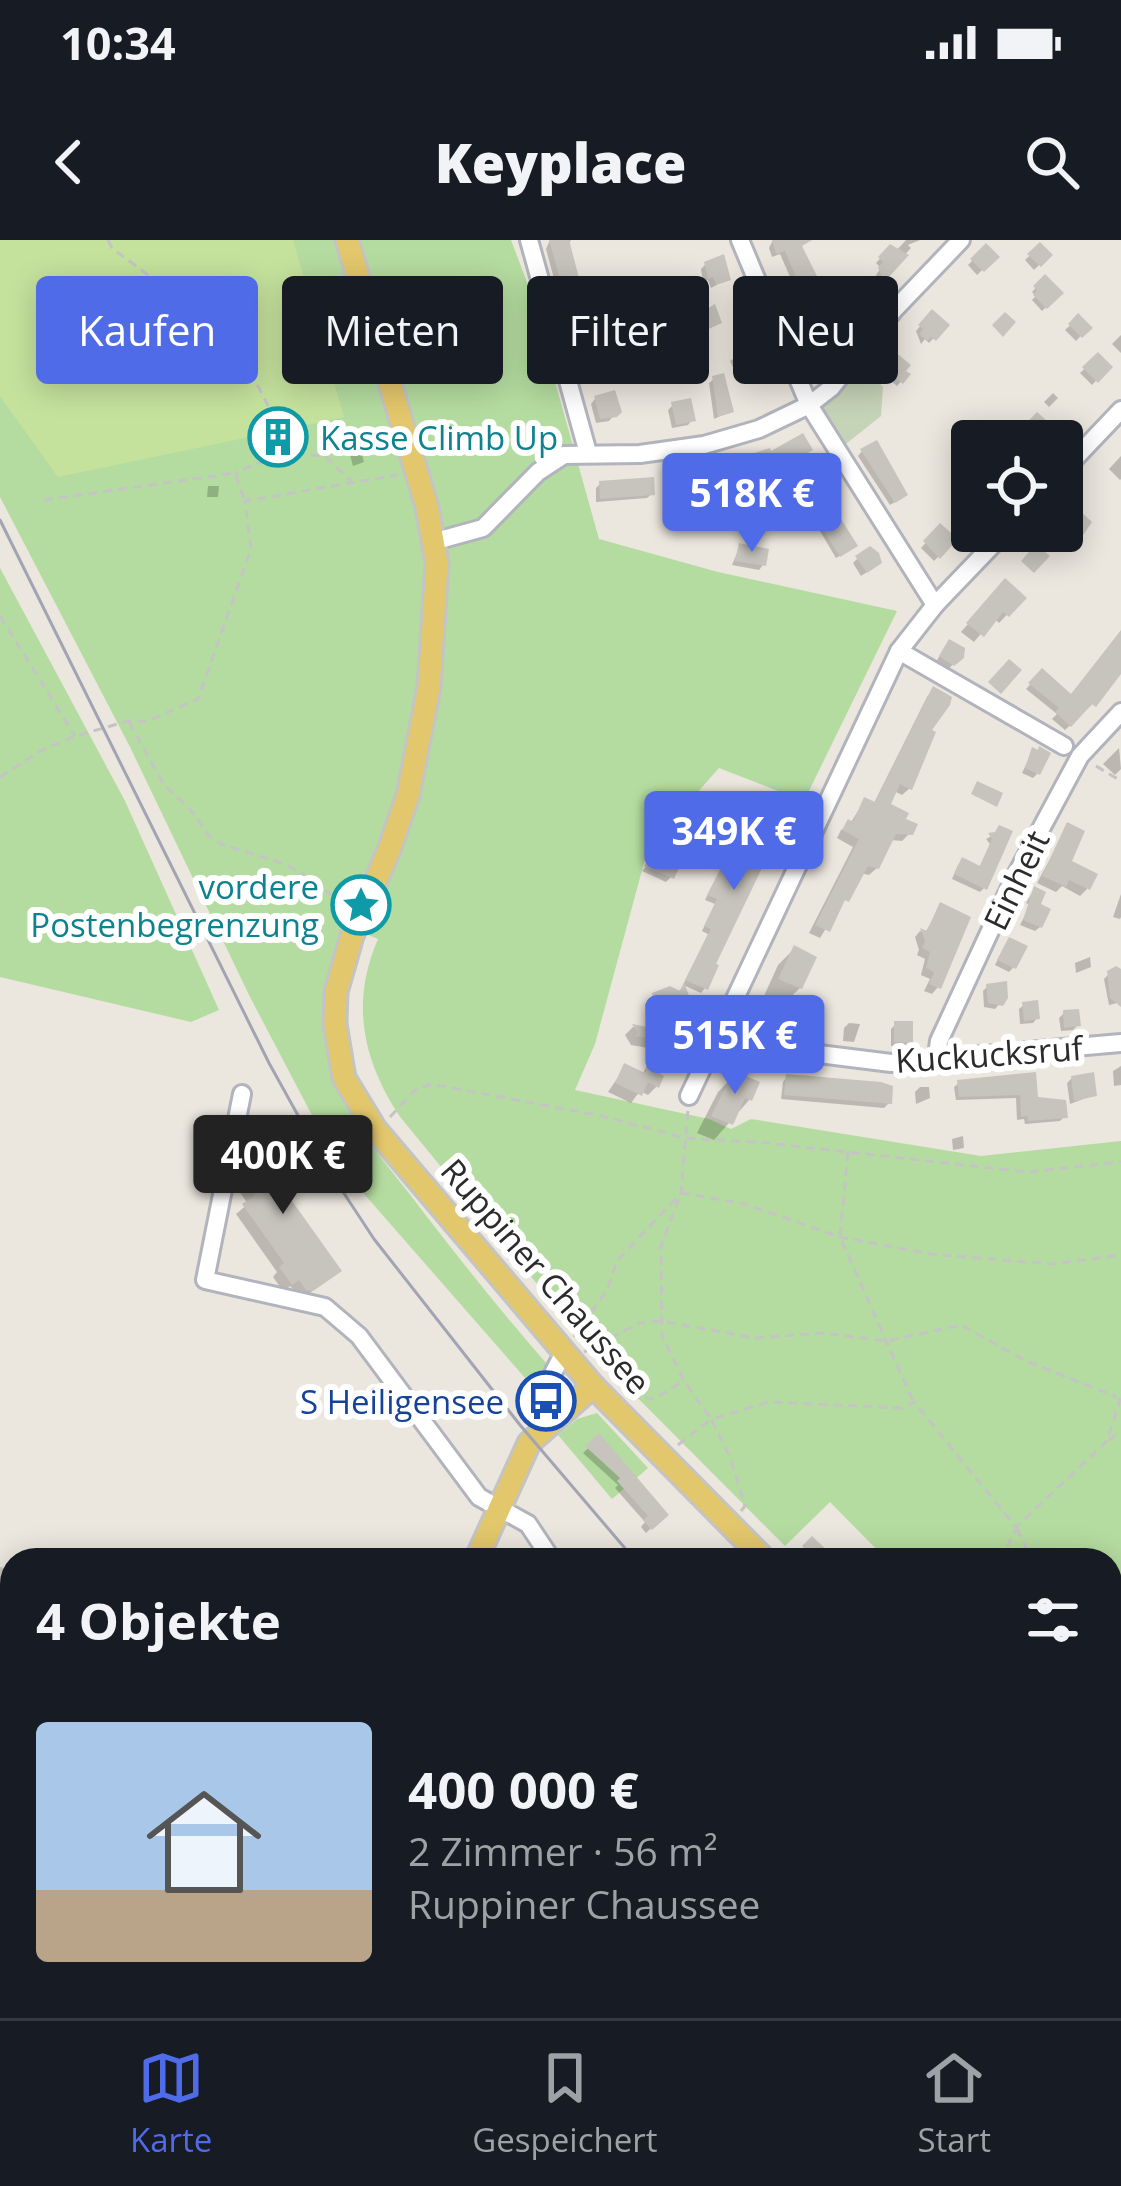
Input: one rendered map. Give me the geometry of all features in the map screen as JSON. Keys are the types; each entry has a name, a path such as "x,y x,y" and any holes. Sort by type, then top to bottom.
{"main road":[{"name":"Ruppiner Chaussee","path":"347,240 436,541 435,638 416,762 398,828 346,954 336,992 340,1063 375,1129 574,1348 592,1386 753,1548"},
{"path":"482,1548 529,1443 592,1386"}],"street":[{"path":"529,240 588,453"},
{"path":"740,240 809,405 935,605"},
{"path":"436,541 483,528 565,454 640,454 704,445 759,429 809,405 831,388 894,310 962,240"},
{"path":"1083,450 1121,410"},
{"path":"689,1096 899,651 986,552"},
{"path":"899,651 1064,746"},
{"name":"Einheit","path":"937,1062 939,1041 1015,878 1080,756 1121,712"},
{"name":"Kuckucksruf","path":"715,1041 891,1064 1121,1043"},
{"path":"242,1094 205,1280 325,1307 358,1336 479,1497 528,1524 544,1548"},
{"path":"554,1418 546,1401 548,1388 574,1348"}],"path":[{"path":"108,240 112,248 201,314 237,356 277,423 281,453"},
{"path":"44,500 235,472 281,453 325,456 353,482"},
{"path":"245,501 417,471"},
{"path":"0,777 42,750 76,736 128,721 147,721 199,699 251,549 245,501 235,472"},
{"path":"0,616 76,736"},
{"path":"128,721 164,785 208,835 221,844 285,864 361,916"},
{"path":"386,1123 416,1090 431,1084 602,1116 685,1138 1027,1172 1121,1162"},
{"path":"689,1096 681,1193 662,1246 662,1336 730,1457 745,1506 731,1526"},
{"path":"848,1152 840,1237 914,1402 1016,1527 1026,1548"},
{"path":"574,1348 607,1290 617,1261 681,1193"},
{"path":"681,1193 745,1204 840,1237 930,1254 1052,1264 1121,1255"},
{"path":"574,1348 639,1323 661,1321 755,1338 823,1333 887,1341 961,1325 1026,1361 1121,1398 1107,1441"},
{"path":"628,1396 655,1399 684,1381"},
{"path":"663,1456 711,1419 770,1402 902,1408 914,1402"},
{"path":"1006,1548 1016,1527 1121,1431"}],"green space":[{"path":"0,240 511,240 527,282 527,384 556,384 599,539 718,572 897,611 804,801 719,768 648,848 595,1044 575,1090 709,1119 731,1129 751,1119 981,1156 1121,1141 1121,1548 875,1548 830,1502 785,1546 597,1357 401,1118 377,1075 365,1032 364,986 378,939 347,926 325,1007 328,1059 340,1095 372,1146 547,1364 533,1387 337,1163 250,997 130,747 0,497"},
{"path":"0,240 293,240 303,276 282,276 282,384 334,384 344,417 58,477 0,396"},
{"path":"840,384 883,387 881,416 842,447 820,409"},
{"path":"0,568 125,801 219,1010 191,1022 0,977"},
{"path":"597,1413 648,1468 612,1499 558,1435 577,1419"}],"building":[{"path":"549,240 569,240 578,276 559,276"},
{"path":"772,240 812,240 802,246 817,276 792,276 785,251 776,254"},
{"path":"1040,242 1053,255 1041,267 1027,254"},
{"path":"986,243 1000,257 984,272 970,259"},
{"path":"890,244 909,255 890,276 882,276 878,268 883,262 878,257"},
{"path":"724,254 731,280 716,285 704,262"},
{"path":"1045,274 1064,293 1047,309 1033,295 1037,290 1033,286"},
{"path":"715,304 722,323 709,329 709,308"},
{"path":"932,309 950,325 936,341 931,337 927,341 918,325"},
{"path":"1005,312 1016,322 1003,337 992,325"},
{"path":"1078,313 1093,328 1082,338 1068,324"},
{"path":"1098,352 1113,367 1098,383 1082,367"},
{"path":"898,354 911,365 903,384 898,380"},
{"path":"724,373 734,412 718,417 712,376"},
{"path":"615,390 622,412 600,419 594,396"},
{"path":"691,398 696,421 676,425 671,402"},
{"name":"Kasse Climb Up","path":"292,426 295,442 265,448 261,432"},
{"path":"803,433 813,450 792,462 799,477 795,479 810,503 784,519 773,502 786,494 772,466 757,471 751,454 771,451"},
{"path":"877,440 908,495 895,503 860,449"},
{"path":"738,471 744,492 688,498 689,503 674,505 672,486 719,480"},
{"path":"654,477 655,495 600,499 599,481"},
{"path":"834,508 858,546 840,557 815,516"},
{"path":"1083,514 1092,522 1083,535"},
{"path":"940,523 951,533 951,547 940,559 923,541"},
{"path":"739,543 769,549 766,566 735,561"},
{"path":"870,546 882,563 867,573 855,556"},
{"path":"1029,552 1050,556 1034,573 1021,561"},
{"path":"1005,578 1027,598 1009,617 1003,612 984,637 966,623"},
{"path":"1121,630 1121,674 1096,707 1092,704 1071,727 1055,712 1059,708 1028,683 1042,668 1071,694"},
{"path":"949,639 965,648 964,658 954,666 939,656"},
{"path":"1009,659 1022,670 1001,694 988,682"},
{"path":"933,686 952,697 950,705 932,730 936,732 912,790 900,784 891,804 918,824 913,835 896,834 879,869 868,866 830,932 815,925 859,839 842,830 848,819 853,822 864,797 875,802"},
{"path":"1039,746 1051,753 1040,775 1025,768 1032,747 1038,750"},
{"path":"977,781 1003,793 997,807 971,794"},
{"path":"768,804 781,805 776,816 785,820 708,990 685,980 711,929 704,926 717,899 707,895 737,837 749,843"},
{"path":"1067,822 1085,831 1072,861 1098,874 1090,890 1069,880 1066,887 1042,876"},
{"path":"999,825 1013,831 987,890 954,874 962,857 980,866 992,839 988,833"},
{"path":"661,845 684,856 674,879 644,866"},
{"path":"1034,886 1046,892 1041,904 1051,909 1042,928 1023,920"},
{"path":"940,902 971,917 941,989 929,984 934,972 926,968 930,952 922,948 925,941 920,928 927,931"},
{"path":"1009,937 1028,946 1016,969 997,960"},
{"path":"794,945 817,957 802,989 778,979"},
{"path":"1116,966 1121,969 1121,1007 1110,998 1107,971"},
{"path":"1007,981 1008,998 1003,1006 988,1003 986,984"},
{"path":"684,982 695,1012 668,1022 687,1031 682,1042 675,1039 659,1073 664,1076 659,1088 648,1082 642,1096 615,1083 624,1063 645,1073 656,1050 660,1040 635,1036 638,1033 632,1024 647,1027 667,1012 654,1007 652,993 670,986 680,991"},
{"path":"769,1000 803,1005 801,1030 764,1026"},
{"path":"1038,1000 1040,1019 1024,1021 1022,1002"},
{"path":"1079,1009 1081,1026 1064,1028 1063,1010"},
{"path":"894,1021 913,1021 913,1043 894,1042"},
{"path":"734,1071 760,1082 752,1101 745,1098 733,1125 711,1116"},
{"path":"1036,1072 1038,1097 1066,1100 1068,1118 1028,1121 1028,1116 1021,1117 1020,1095 959,1097 957,1080"},
{"path":"1094,1072 1097,1096 1074,1101 1071,1076"},
{"path":"786,1074 881,1082 893,1086 892,1104 784,1095"},
{"path":"248,1130 268,1134 282,1161 277,1180 342,1271 313,1291 299,1280 292,1285 279,1267 284,1263 242,1204 255,1195 239,1173"},
{"path":"599,1433 669,1515 652,1530 643,1520 648,1516 617,1481 620,1478 585,1446"},
{"path":"812,1536 824,1548 804,1548"}],"tram line":[{"path":"0,520 269,1063 326,1166 374,1239 520,1425 625,1548"}],"place":[{"name":"Kasse Climb Up","path":"278,437"},
{"name":"vordere Postenbegrenzung","path":"361,905"},
{"name":"S Heiligensee","path":"546,1401"}]}
